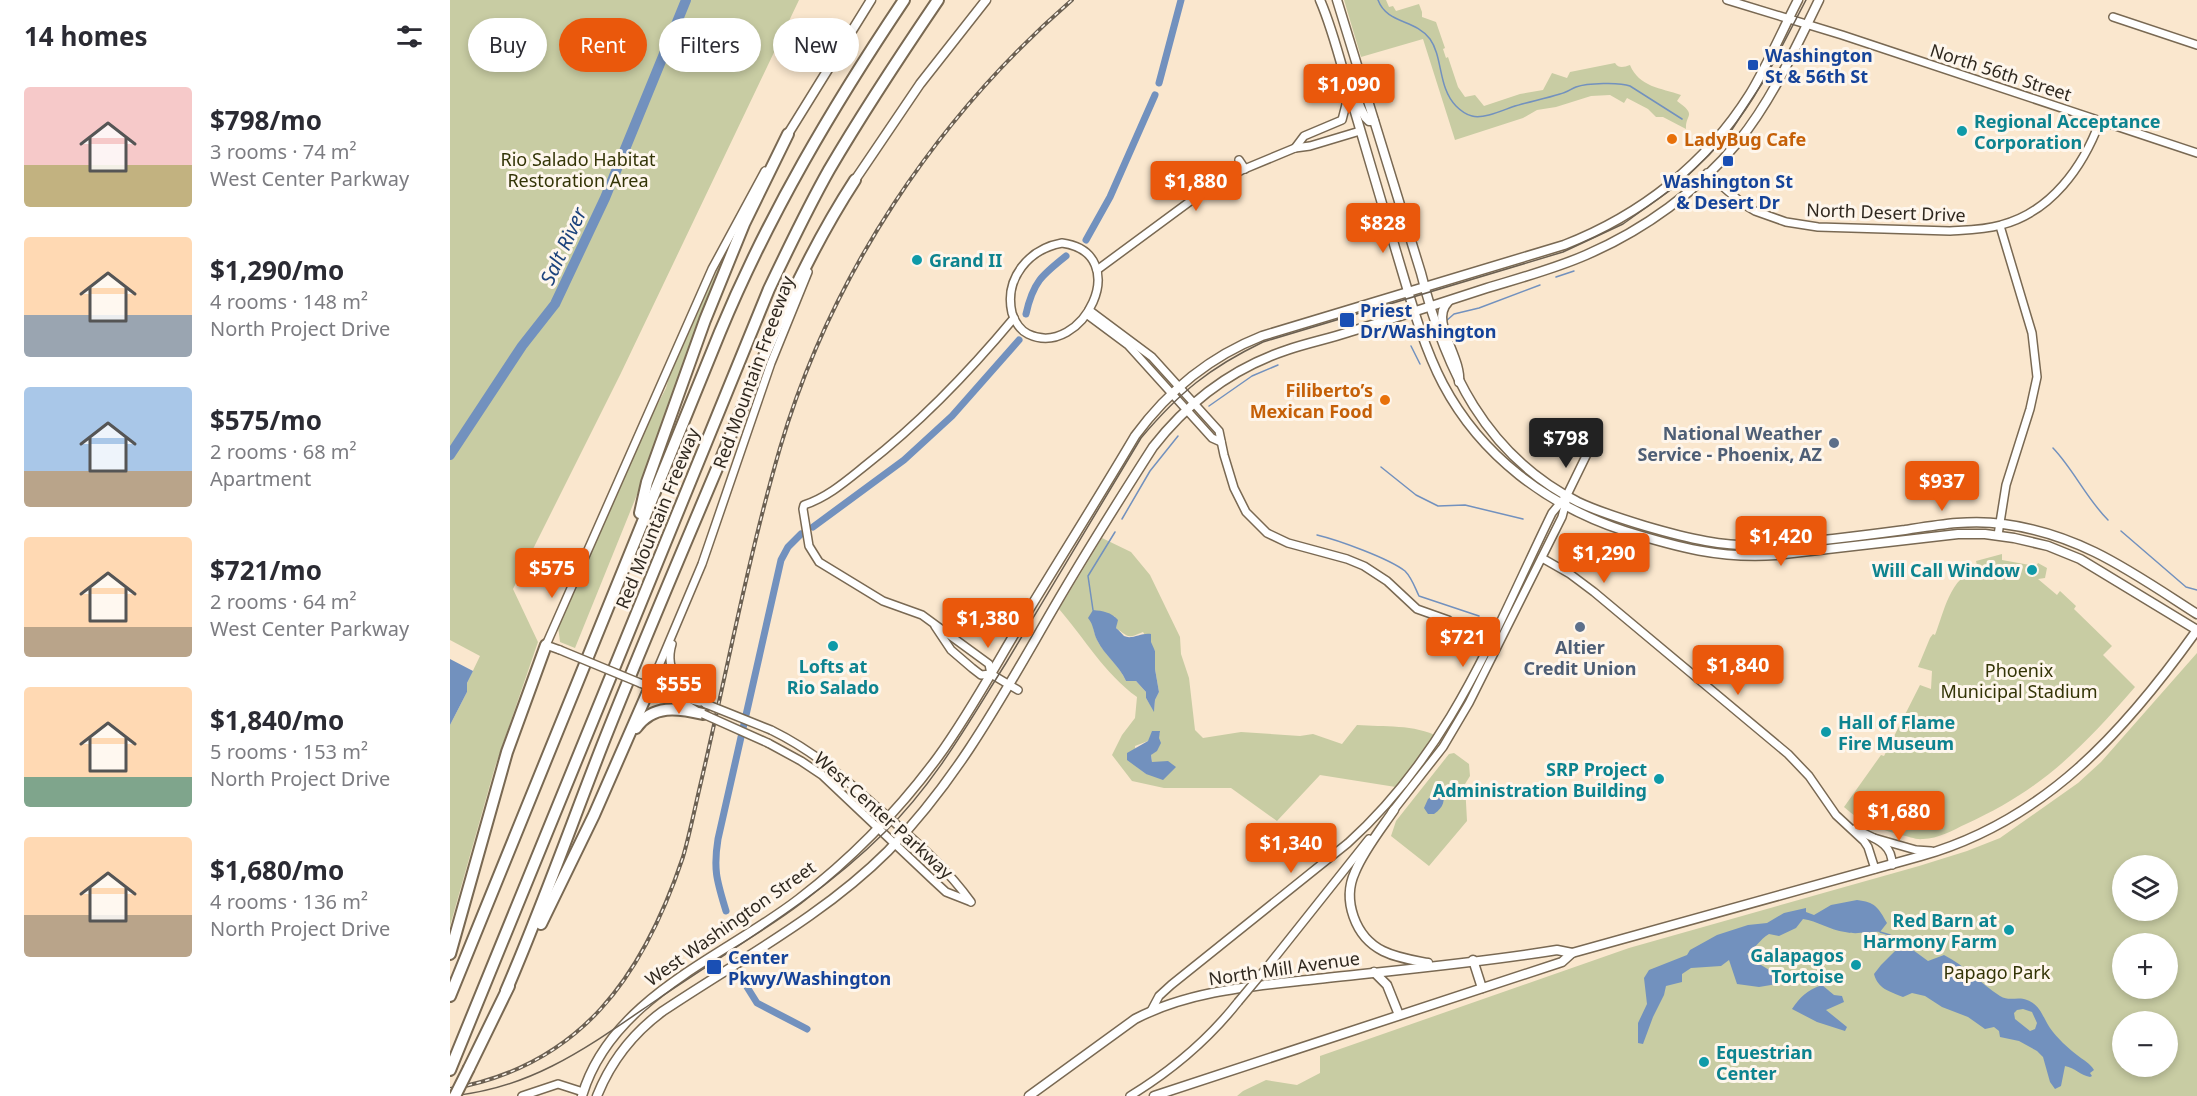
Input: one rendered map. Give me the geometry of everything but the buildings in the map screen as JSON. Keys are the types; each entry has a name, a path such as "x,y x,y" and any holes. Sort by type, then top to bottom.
{"highway":[{"name":"Red Mountain Freeway","path":"450,996 724,321 766,229 826,121 904,0"},
{"name":"Red Mountain Freeway","path":"451,1068 769,289 813,199 846,141 939,0"},
{"path":"631,549 647,482 705,320 744,224 788,134"},
{"path":"506,991 530,936 623,694 769,344 811,256 837,207 855,180"},
{"path":"450,954 507,752 546,645"},
{"path":"625,746 645,685"},
{"path":"454,1096 571,864 636,726 653,713 675,709 704,709"}],"main road":[{"path":"788,134 871,0"},
{"name":"Red Mountain Freeeway","path":"855,180 913,93 986,0"},
{"path":"1320,0 1409,291 1443,384 1469,423 1525,480 1563,505 1602,523 1701,552 1776,555 1958,534 1998,535 2028,541 2059,550 2103,572 2197,630"},
{"path":"1337,0 1425,286 1429,307 1459,383 1478,413 1506,448 1530,469 1567,495 1602,512 1699,541 1738,546 1793,543 1954,524 2000,523 2059,536 2100,553 2197,614"},
{"name":"West Washington Street","path":"582,1094 603,1052 636,1011 669,986 798,900 836,869 888,817 938,757 1135,436 1149,417 1180,386 1210,362 1253,339 1564,245 1617,221 1653,198 1696,162 1730,122 1756,83 1791,20 1798,0"},
{"name":"West Washington Street","path":"597,1096 612,1065 639,1031 663,1011 834,897 905,832 957,770 1147,457 1167,430 1186,410 1231,376 1286,350 1416,312 1555,267 1605,246 1661,213 1707,174 1738,141 1763,106 1818,0"},
{"path":"1345,76 1355,89 1366,119 1374,121"},
{"path":"1450,300 1442,308 1441,319 1461,371 1459,383"},
{"name":"North Mill Avenue","path":"1154,1096 1562,962 1572,953 1943,850 1974,837 2015,816 2070,777 2103,744 2159,680 2197,630"},
{"path":"1394,810 1355,871 1350,889 1352,912 1363,933 1380,950 1398,957 1437,964"},
{"name":"North Mill Avenue","path":"1029,1096 1118,1030 1151,1011 1180,1001 1240,987 1557,950 1572,953"},
{"path":"1473,960 1482,988"},
{"path":"1374,972 1387,985 1399,1015"}],"street":[{"name":"North 56th Street","path":"1727,0 2197,153"},
{"path":"2113,17 2197,45"},
{"path":"1295,148 1304,136 1342,120 1349,92"},
{"name":"North Desert Drive","path":"1707,174 1749,207 1776,219 1798,225 1950,231 2000,226 2030,213 2055,194 2088,151 2100,120"},
{"path":"1097,270 1200,194 1245,169 1295,148 1310,146 1360,131"},
{"path":"546,645 717,259 754,190 788,134"},
{"path":"1239,160 1245,169"},
{"name":"Red Mountain Freeeway","path":"645,685 688,599 777,345 809,271 855,180"},
{"path":"1998,535 2006,485 2030,410 2037,376 2032,333 2000,226"},
{"path":"1062,243 1078,247 1092,259 1097,270 1097,290 1088,312 1070,330 1052,337 1037,337 1021,329 1014,318 1010,301 1012,286 1023,264 1030,257 1050,246 1062,243"},
{"path":"1088,312 1143,349 1180,386 1219,431 1234,488 1246,512 1267,533 1288,543 1364,566 1387,581 1417,609 1448,620 1468,636 1496,650"},
{"path":"1088,312 1128,345 1212,438 1221,442"},
{"path":"991,674 989,664 933,622 919,613 883,602 826,567 815,557 808,542 804,524 804,505 819,500 838,487 900,439 945,396 1014,318"},
{"path":"1130,1096 1187,1056 1214,1030 1394,810 1446,741 1496,650 1542,558 1567,495 1587,454"},
{"path":"1151,1011 1159,996 1330,859 1389,803 1416,770 1465,693 1552,513 1563,505"},
{"path":"1542,558 1570,574 1594,592 1781,747 1803,768 1830,809 1868,847 1875,869"},
{"path":"688,599 670,649 670,664 682,687 704,709"},
{"path":"933,622 951,650 963,661 981,675 991,674 1018,690"},
{"name":"West Center Parkway","path":"546,645 704,709 771,730 826,762 905,832 956,882 971,902 946,892 822,775 801,761 704,709"},
{"path":"1847,826 1874,838 1916,850 1943,850"},
{"path":"1874,838 1890,850 1892,864"},
{"path":"522,1096 558,1084 582,1094"}],"green space":[{"name":"Rio Salado Habitat Restoration Area","path":"450,0 799,0 790,18 773,18 773,54 621,373 513,589 538,642 495,767 450,926 450,725 467,692 467,683 480,656 450,640"},
{"path":"1344,0 1386,0 1389,7 1393,6 1396,11 1419,4 1422,17 1436,22 1446,58 1448,57 1458,87 1465,97 1475,95 1484,106 1520,94 1543,90 1552,73 1567,78 1570,72 1615,63 1620,67 1630,65 1639,78 1645,82 1681,95 1677,101 1689,112 1686,129 1663,117 1656,117 1648,109 1627,98 1624,103 1610,95 1591,96 1556,107 1537,110 1523,118 1455,140 1423,39 1361,57"},
{"path":"732,237 670,413 575,648 560,642 558,626"},
{"path":"1102,538 1131,552 1150,575 1180,637 1181,654 1189,678 1195,730 1203,738 1241,732 1300,736 1313,734 1342,744 1357,725 1409,728 1439,737 1402,788 1320,775 1277,821 1231,788 1164,788 1132,781 1112,755 1122,735 1135,718 1137,697 1105,667 1059,609","holes":["1114,616 1117,620 1116,628 1128,636 1143,632 1155,651 1159,692 1155,700 1154,711 1146,698 1146,692 1136,681 1126,681 1098,641 1093,625","1160,732 1151,755 1152,762 1146,774 1137,767 1135,746 1148,741"]},
{"name":"Phoenix Municipal Stadium","path":"2002,554 2002,560 2036,566 2038,563 2047,568 2045,578 2038,579 2057,595 2060,591 2076,606 2074,609 2112,646 2103,655 2135,687 2059,766 2017,797 1993,811 1945,834 1929,839 1915,838 1870,825 1844,807 1881,755 1884,756 1920,685 1931,689 1932,671 1918,667 1930,638 1933,634 1935,635 1954,587 1968,573 1978,570 1976,561"},
{"name":"Papago Park","path":"2197,653 2197,1096 1237,1096 1266,1080 1297,1085 1320,1073 1320,1056 1629,948 1967,851 2000,838 2078,783 2101,762"},
{"path":"1454,753 1469,764 1470,776 1465,784 1467,821 1429,866 1391,836 1396,821 1449,754"}],"water":[{"path":"1093,610 1113,615 1118,620 1116,628 1124,636 1151,634 1159,692 1155,700 1154,712 1146,698 1146,692 1136,681 1126,681 1100,646 1088,618"},
{"path":"450,659 473,671 467,683 467,692 450,725"},
{"path":"1152,731 1160,731 1161,743 1157,751 1151,755 1152,762 1168,761 1176,767 1163,780 1146,774 1127,760 1127,753 1148,741"},
{"path":"1439,787 1443,789 1443,803 1434,814 1428,814 1424,808 1428,799"},
{"path":"1857,900 1872,904 1881,913 1887,923 1880,932 1850,933 1803,919 1796,928 1779,936 1769,934 1747,954 1781,978 1777,984 1759,987 1737,984 1729,960 1721,966 1691,968 1682,974 1682,982 1666,986 1643,1044 1638,1043 1638,1023 1647,1004 1644,978 1649,970 1687,955 1690,950 1717,935 1748,925 1767,923 1784,913 1806,908 1806,912 1814,915 1831,905"},
{"path":"1898,948 1913,950 1928,961 1944,955 2000,996 2007,999 2023,999 2036,1005 2056,1035 2094,1070 2090,1073 2092,1076 2086,1076 2065,1066 2061,1086 2055,1089 2050,1082 2043,1057 2037,1051 2019,1041 2000,1037 1999,1031 1994,1027 1985,1029 1968,1017 1942,1007 1925,996 1912,993 1903,997 1885,989 1878,983 1874,974","holes":["2023,1009 2032,1012 2037,1023 2035,1029 2030,1031 2015,1019 2014,1013"]},
{"path":"1822,985 1834,995 1842,996 1844,1002 1826,1010 1847,1027 1845,1031 1817,1022 1792,1009 1804,994"}],"waterway":[{"name":"Salt River","path":"450,455 522,346 555,304 605,198 686,0"},
{"path":"1159,83 1181,0"},
{"path":"1378,0 1382,8 1394,18 1417,28 1430,39 1450,99 1459,109 1470,115 1476,117 1492,114 1576,87 1611,84 1630,86 1682,119"},
{"path":"1086,240 1110,197 1155,95"},
{"path":"1026,314 1035,287 1066,256"},
{"path":"1556,277 1574,271"},
{"path":"1446,321 1454,314 1479,308 1540,285"},
{"path":"813,527 904,460 952,416 1019,340"},
{"path":"1411,346 1420,364"},
{"path":"1209,406 1252,376 1278,365"},
{"path":"1122,519 1150,471 1178,436"},
{"path":"2053,448 2108,520"},
{"path":"1381,467 1416,495 1438,506 1465,505 1523,519"},
{"path":"2121,531 2186,587 2197,590"},
{"path":"1093,610 1088,576 1115,532"},
{"path":"726,911 717,875 718,839 781,560 788,547 801,534"},
{"path":"1317,535 1362,550 1397,566 1405,571 1419,596 1479,616"},
{"path":"1880,932 1890,935 1894,943 1907,940 1914,944 1913,950"},
{"path":"747,987 757,1003 807,1029"}],"tram line":[{"path":"450,1096 480,1092 508,1084 535,1074 585,1048 804,900 832,879 885,832 936,773 965,729 1141,438 1196,382 1263,342 1563,252 1623,224 1679,184 1731,131 1765,79 1806,0"}],"railway":[{"path":"450,1089 496,1077 536,1060 571,1037 601,1009 626,977 648,940 667,900 686,848 768,489 802,384 828,322 859,261 894,203 933,148 976,95 1022,46 1072,0"}],"place":[{"name":"Washington St & 56th St","path":"1753,65"},
{"name":"Regional Acceptance Corporation","path":"1962,131"},
{"name":"LadyBug Cafe","path":"1672,139"},
{"name":"Washington St & Desert Dr","path":"1728,161"},
{"name":"Grand II","path":"917,260"},
{"name":"Priest Dr/Washington","path":"1347,320"},
{"name":"Filiberto’s Mexican Food","path":"1385,400"},
{"name":"National Weather Service - Phoenix, AZ","path":"1834,443"},
{"name":"Will Call Window","path":"2032,570"},
{"name":"Altier Credit Union","path":"1580,627"},
{"name":"Lofts at Rio Salado","path":"833,646"},
{"name":"Hall of Flame Fire Museum","path":"1826,732"},
{"name":"SRP Project Administration Building","path":"1659,779"},
{"name":"Red Barn at Harmony Farm","path":"2009,930"},
{"name":"Galapagos Tortoise","path":"1856,965"},
{"name":"Center Pkwy/Washington","path":"714,967"},
{"name":"Equestrian Center","path":"1704,1062"}]}
